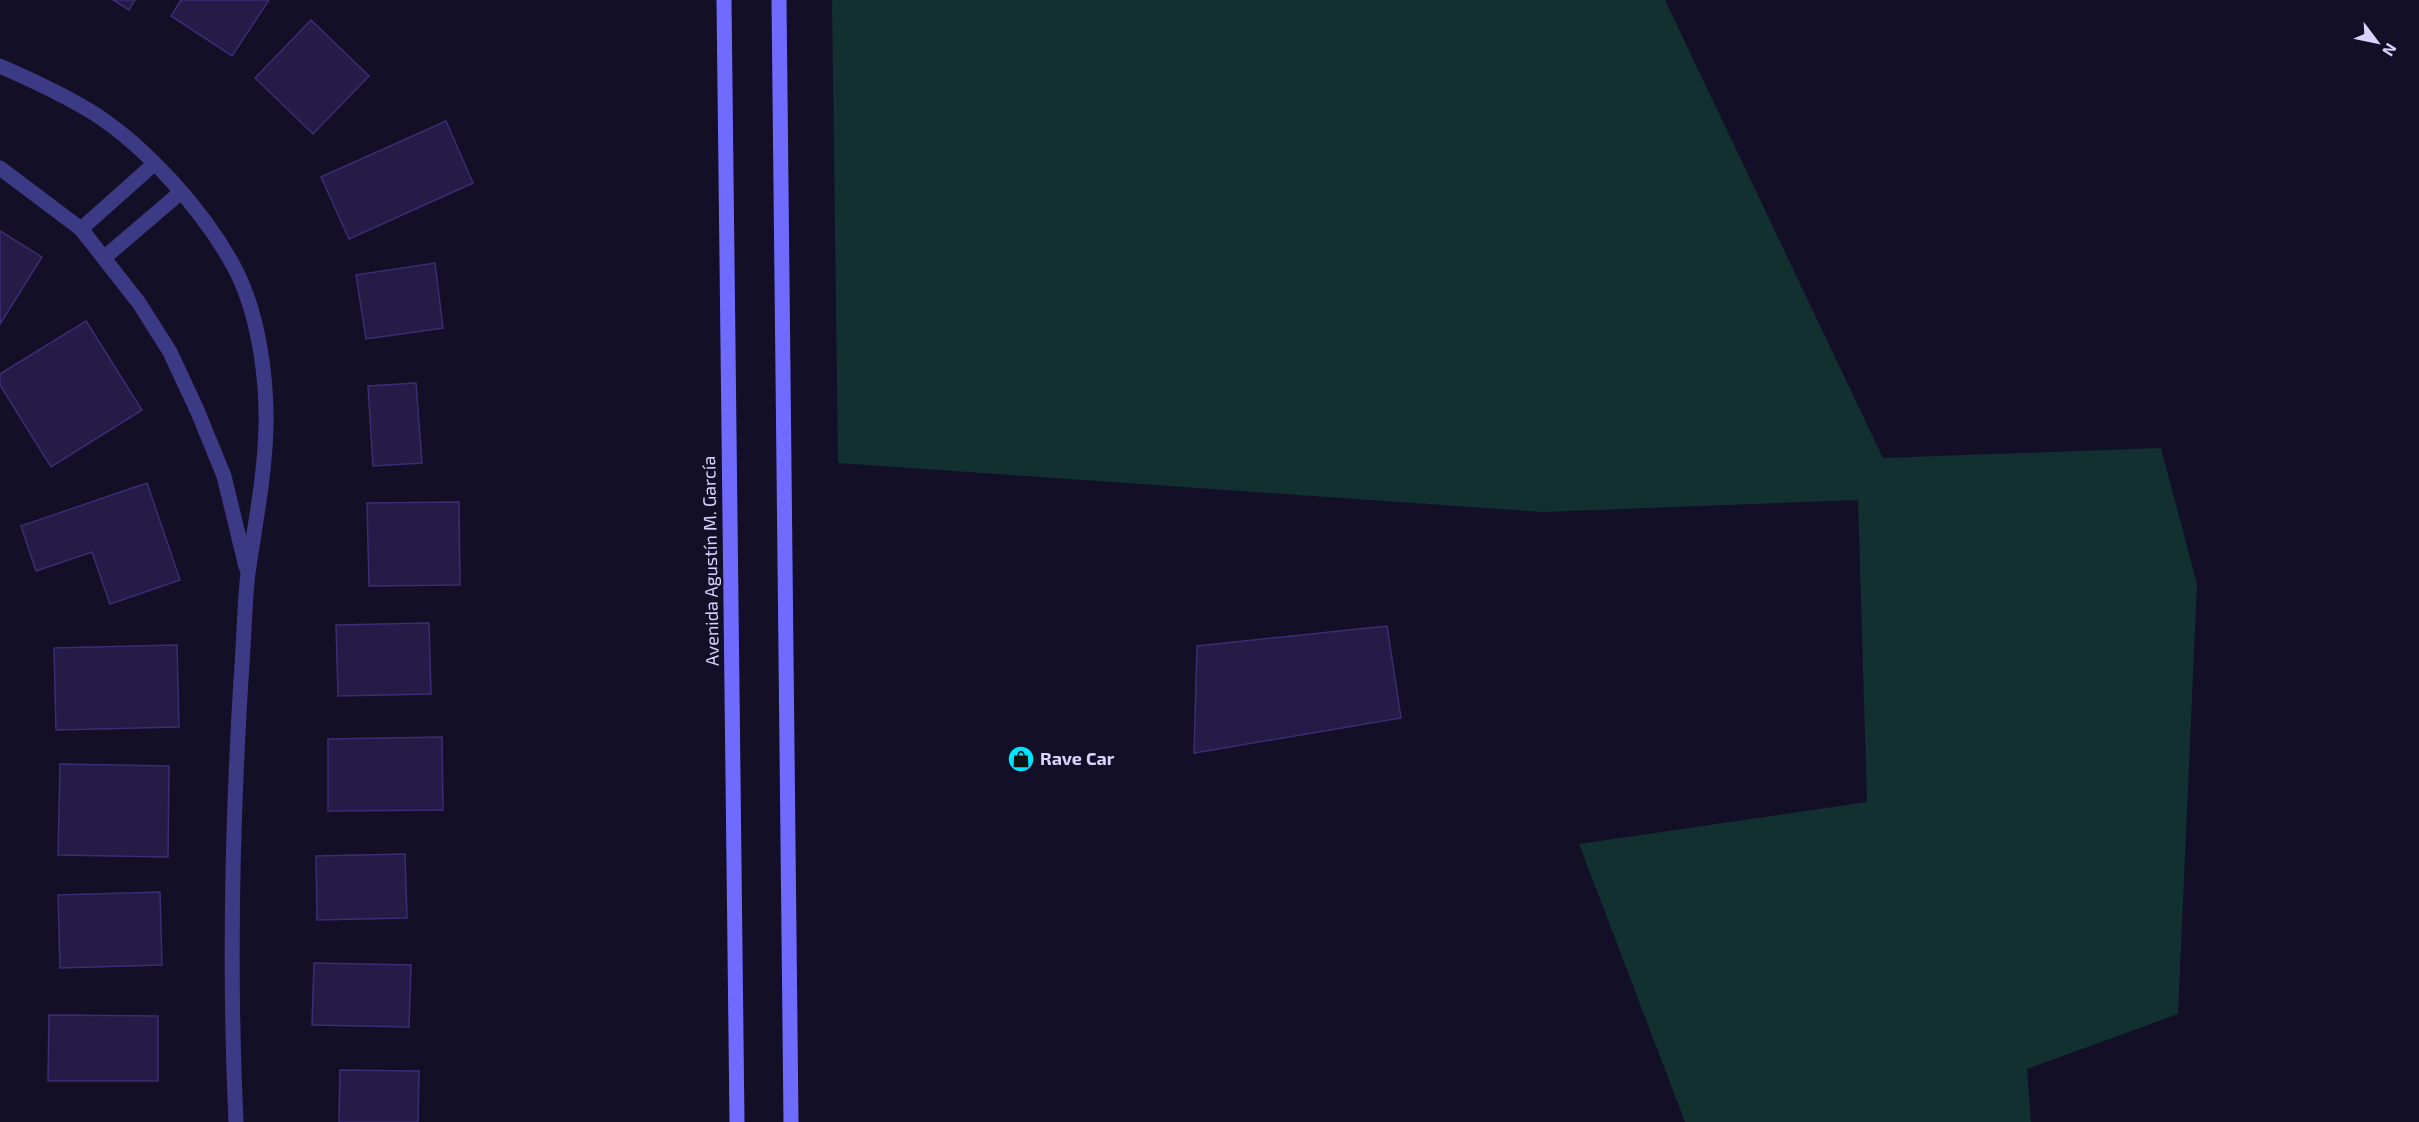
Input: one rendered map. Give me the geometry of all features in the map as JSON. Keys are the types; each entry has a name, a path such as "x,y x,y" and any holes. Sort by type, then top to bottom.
{"main road":[{"name":"Avenida Agustín M. García","path":"724,0 737,1122"},
{"path":"778,0 791,1122"}],"street":[{"path":"0,66 45,86 94,114 136,145 181,192 234,266 249,305 261,354 266,426 258,510 248,575 239,719 232,928 236,1122"},
{"path":"81,229 154,164"},
{"path":"0,168 81,229 139,303 170,352 224,476 248,575"},
{"path":"105,257 181,192"}],"green space":[{"path":"832,0 1665,0 1883,458 2161,448 2197,584 2178,1014 2027,1069 2031,1122 1685,1122 1579,844 1867,802 1858,500 1543,512 838,463"}],"building":[{"path":"113,0 135,0 129,10"},
{"path":"181,0 269,0 232,56 171,16"},
{"path":"311,20 369,76 313,134 255,78"},
{"path":"446,121 473,183 349,239 321,177"},
{"path":"0,231 42,257 0,324"},
{"path":"435,263 443,328 366,339 356,275"},
{"path":"86,321 142,410 51,467 0,385 0,374"},
{"path":"416,383 422,463 373,466 368,386"},
{"path":"147,483 180,580 110,604 92,552 36,571 21,526"},
{"path":"459,502 460,585 369,586 367,503"},
{"path":"429,623 431,694 338,696 336,625"},
{"path":"1387,626 1401,718 1194,753 1197,646"},
{"path":"177,645 179,727 56,730 54,648"},
{"path":"442,737 443,810 328,811 328,739"},
{"path":"60,764 169,766 168,857 58,855"},
{"path":"405,854 407,918 317,920 316,856"},
{"path":"160,892 162,965 60,968 58,895"},
{"path":"314,963 411,965 409,1027 312,1025"},
{"path":"49,1015 158,1016 158,1081 48,1081"},
{"path":"340,1070 419,1071 418,1122 339,1122"}],"place":[{"name":"Rave Car","path":"1021,759"}]}
